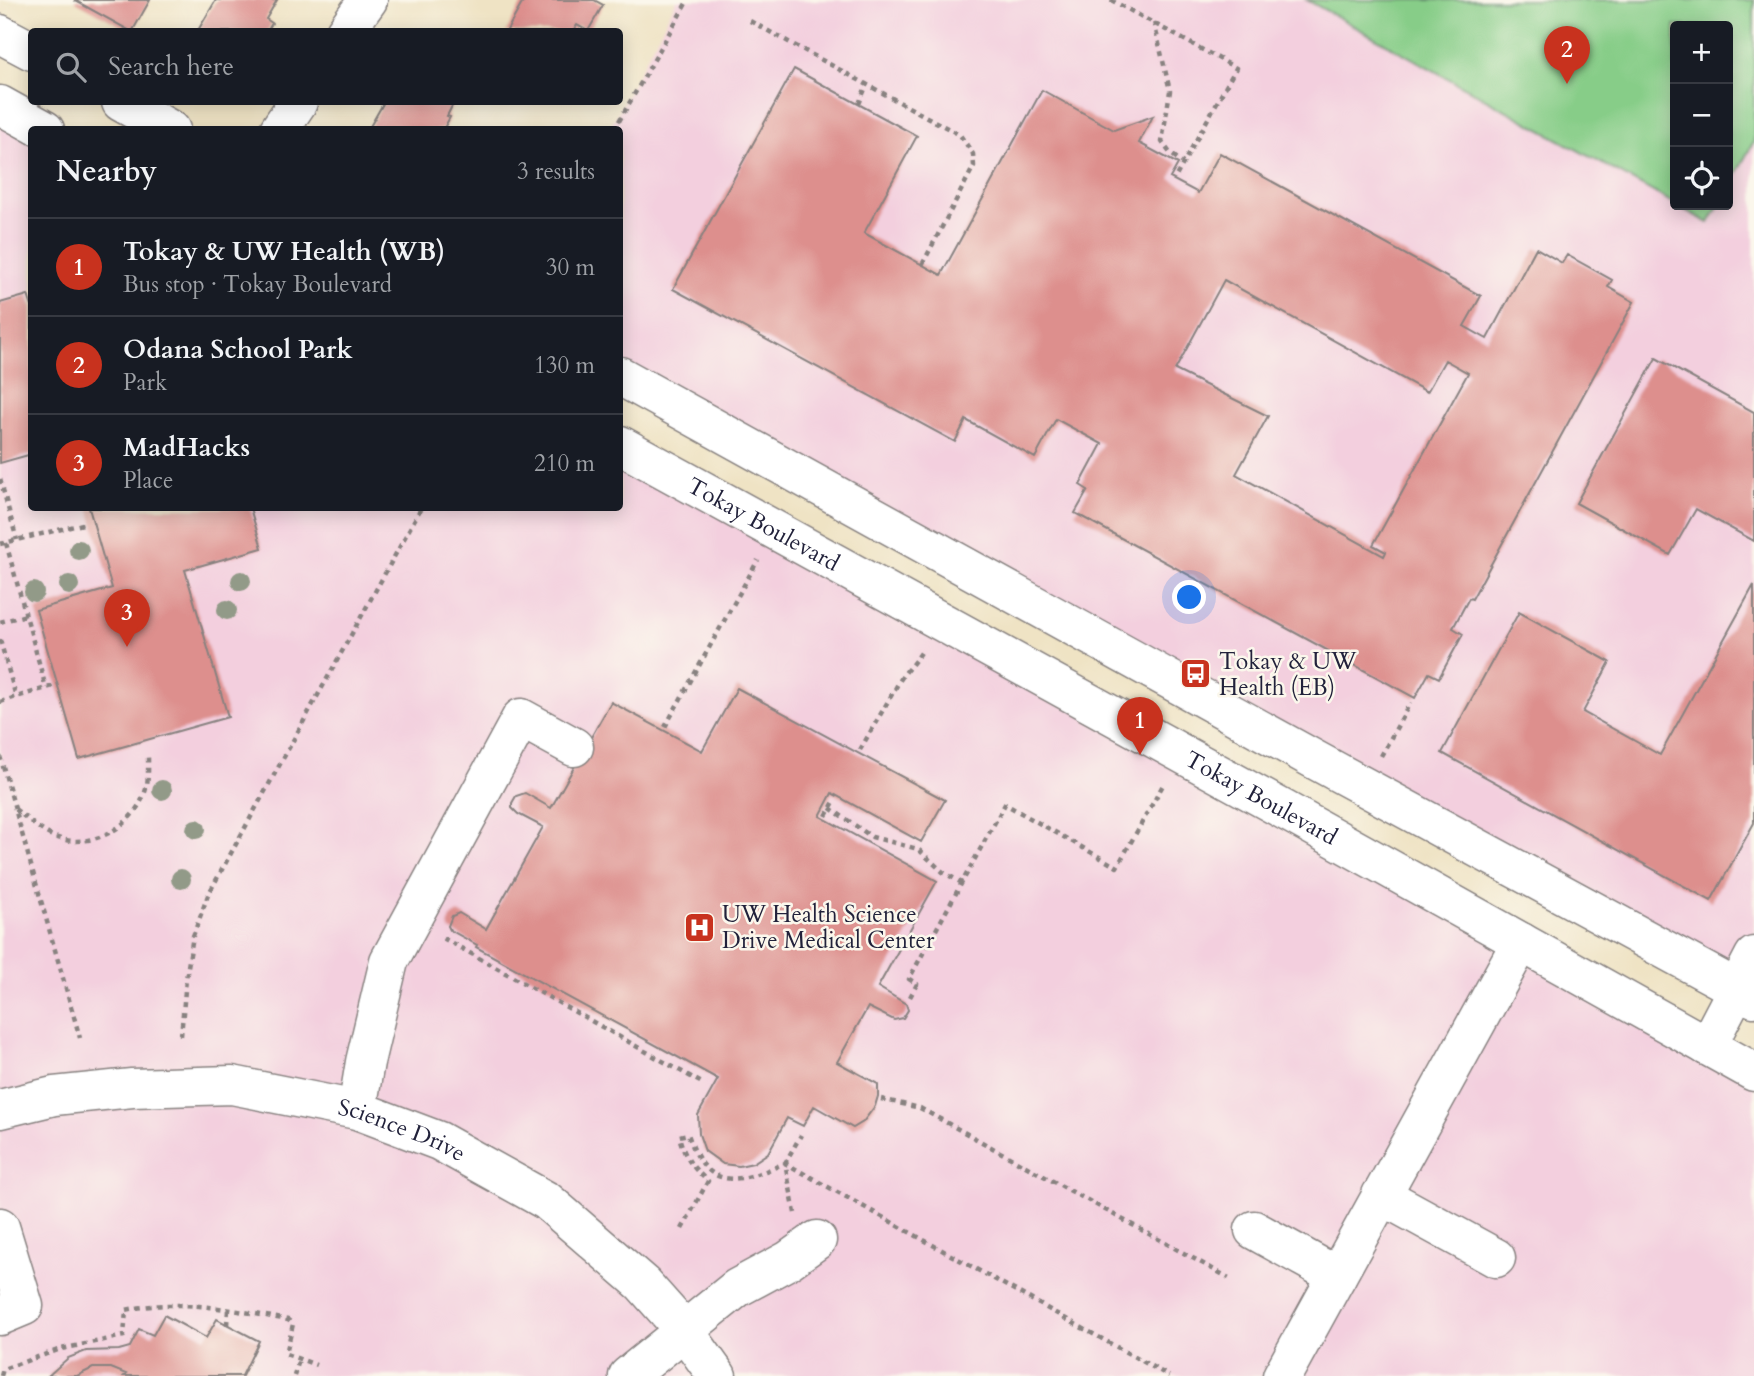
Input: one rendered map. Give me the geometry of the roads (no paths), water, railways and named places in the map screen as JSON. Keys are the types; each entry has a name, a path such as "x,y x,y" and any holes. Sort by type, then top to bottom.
{"street":[{"path":"348,28 369,0"},
{"path":"0,34 28,49"},
{"path":"0,105 38,126"},
{"path":"126,105 164,126"},
{"path":"282,126 296,105"},
{"path":"623,378 1317,761 1748,981 1707,1046"},
{"name":"Tokay Boulevard","path":"623,447 1754,1072"},
{"path":"357,1110 365,1062 389,961 521,718 575,747"},
{"path":"1282,1376 1521,942"},
{"name":"Science Drive","path":"0,1109 54,1096 132,1087 232,1085 357,1110 439,1141 547,1201 643,1284 684,1330 717,1376"},
{"path":"1381,1195 1496,1258"},
{"path":"0,1227 24,1306 0,1316"},
{"path":"1254,1230 1337,1276"},
{"path":"628,1376 737,1288 789,1260 804,1231"}],"place":[{"name":"Odana School Park","path":"1567,84"},
{"name":"MadHacks","path":"127,647"},
{"name":"Tokay & UW Health (EB)","path":"1196,674"},
{"name":"Tokay & UW Health (WB)","path":"1140,755"},
{"name":"UW Health Science Drive Medical Center","path":"699,927"}]}
